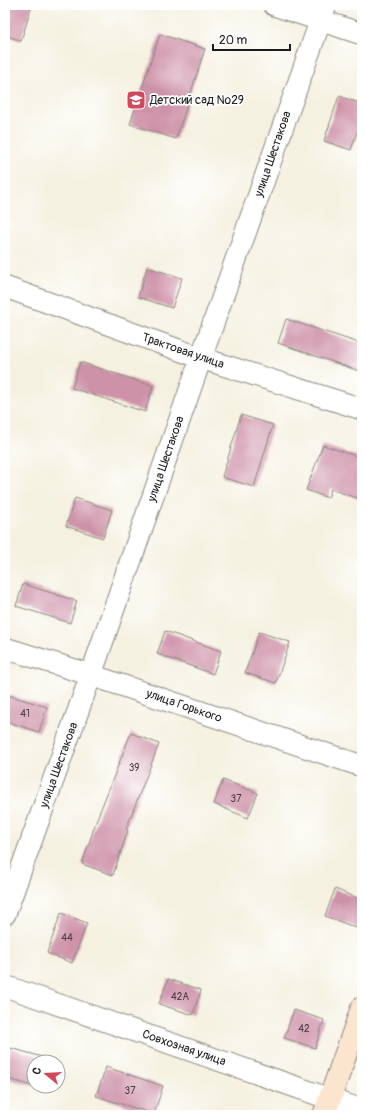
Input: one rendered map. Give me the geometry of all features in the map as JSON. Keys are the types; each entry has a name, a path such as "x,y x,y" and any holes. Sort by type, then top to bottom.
{"main road":[{"path":"327,1107 362,1008"}],"street":[{"path":"274,5 323,12 362,34"},
{"name":"улица Шестакова","path":"5,914 92,675 201,358 323,12"},
{"name":"Трактовая улица","path":"5,287 201,358 362,409"},
{"name":"улица Горького","path":"5,648 92,675 362,766"},
{"name":"Совхозная улица","path":"5,986 327,1107 362,1110"}],"building":[{"path":"5,5 32,5 21,41 5,35"},
{"path":"160,34 205,49 176,139 130,124"},
{"path":"339,96 362,104 362,118 351,150 324,141"},
{"path":"147,267 182,278 172,308 138,297"},
{"path":"286,319 362,344 362,372 278,343"},
{"path":"80,362 153,386 145,412 72,388"},
{"path":"241,415 273,425 254,487 222,477"},
{"path":"323,445 362,458 362,500 331,489 328,498 306,490"},
{"path":"75,498 112,510 103,538 66,526"},
{"path":"23,584 77,601 70,623 16,606"},
{"path":"165,631 221,651 213,674 157,654"},
{"path":"259,632 290,642 276,683 245,673"},
{"path":"5,694 47,707 39,732 5,721"},
{"path":"131,733 159,744 126,829 128,830 113,875 82,864 97,819"},
{"path":"223,780 258,793 248,818 214,804"},
{"path":"335,889 362,900 362,930 325,916"},
{"path":"61,913 87,923 72,963 47,953"},
{"path":"168,979 201,990 193,1015 159,1004"},
{"path":"294,1010 324,1020 315,1048 284,1038"},
{"path":"11,1048 32,1054 26,1054 26,1084 5,1078 5,1067"},
{"path":"106,1067 163,1086 154,1114 96,1096"}],"place":[{"name":"Детский сад №29","path":"136,100"}]}
